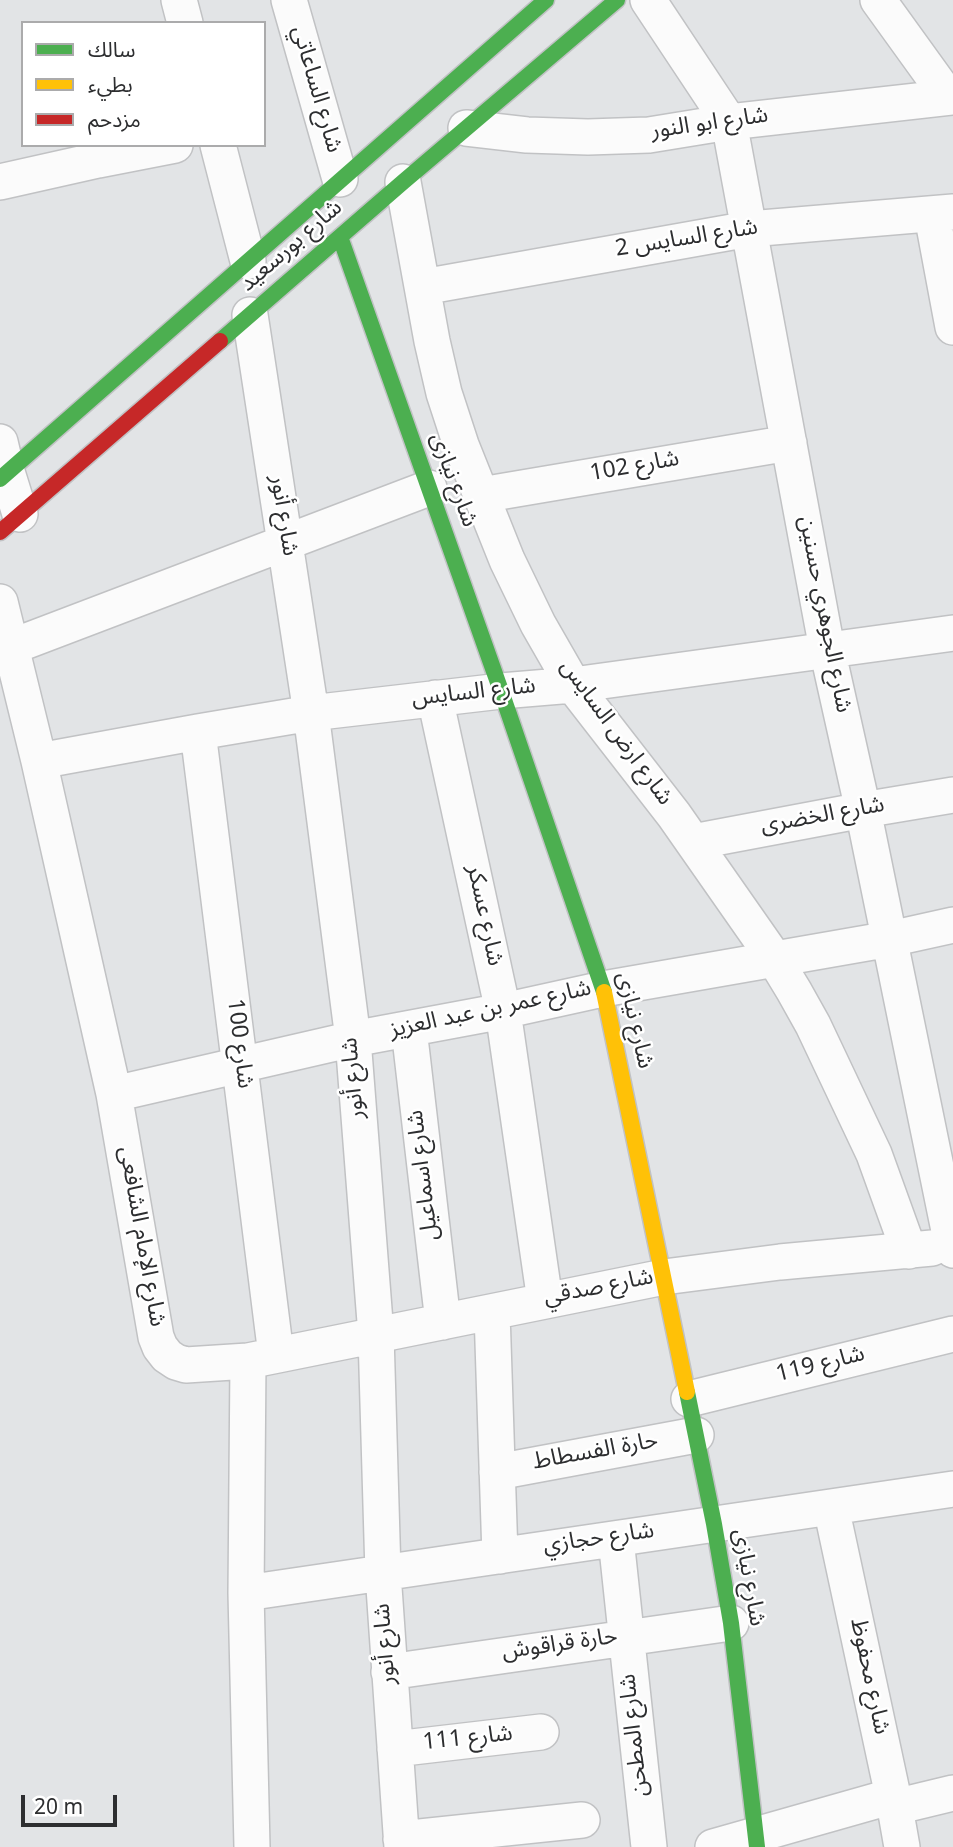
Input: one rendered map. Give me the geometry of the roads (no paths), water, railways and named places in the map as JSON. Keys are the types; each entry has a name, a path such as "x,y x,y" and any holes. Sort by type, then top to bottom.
{"street":[{"path":"179,0 184,21"},
{"name":"شارع الساعاتي","path":"289,0 340,179"},
{"name":"شارع بورسعيد","path":"2,459 248,261 545,0"},
{"name":"شارع بورسعيد","path":"10,523 617,0"},
{"name":"شارع الجوهري حسنين","path":"648,0 729,122 827,649 953,1247"},
{"path":"878,0 951,97"},
{"name":"شارع ابو النور","path":"466,128 527,135 649,135 729,122 951,97"},
{"path":"0,182 165,147"},
{"path":"219,147 248,261"},
{"name":"شارع ارض السايس","path":"404,182 432,341 444,393 461,445 517,582 573,685 693,842 774,958 813,1025 874,1154 909,1251"},
{"path":"942,213 953,327"},
{"name":"شارع السايس 2","path":"423,287 749,229 942,213"},
{"name":"شارع نيازى","path":"340,237 603,989 689,1399 731,1623 757,1841"},
{"name":"شارع أنور","path":"250,315 312,713 353,1039 376,1335 383,1573 401,1843"},
{"name":"شارع 102","path":"481,495 789,443"},
{"path":"2,459 10,523"},
{"path":"11,647 429,488"},
{"name":"شارع الإمام الشافعى","path":"0,602 114,1094 160,1347 167,1356 187,1365 262,1358"},
{"name":"شارع السايس","path":"38,761 312,713 573,685 953,632"},
{"name":"شارع عسكر","path":"435,698 503,1011 545,1301"},
{"name":"شارع 100","path":"198,732 240,1065 262,1358"},
{"name":"شارع الخضرى","path":"693,842 953,795"},
{"name":"شارع عمر بن عبد العزيز","path":"114,1094 353,1039 603,989 890,939 953,925"},
{"name":"شارع اسماعيل","path":"409,1029 443,1322"},
{"name":"شارع صدقي","path":"262,1358 664,1277 780,1262 953,1247"},
{"path":"492,1312 500,1556"},
{"name":"شارع 119","path":"689,1399 953,1334"},
{"path":"252,1847 246,1593 262,1358"},
{"name":"حارة الفسطاط","path":"497,1472 696,1435"},
{"name":"شارع حجازي","path":"246,1593 953,1489"},
{"name":"شارع محفوظ","path":"831,1507 902,1847"},
{"name":"شارع المطحن","path":"616,1539 649,1847"},
{"name":"حارة قراقوش","path":"389,1672 731,1623"},
{"name":"شارع 111","path":"395,1749 541,1732"},
{"path":"713,1847 757,1841 894,1802 953,1793"},
{"path":"401,1843 582,1820"}]}
